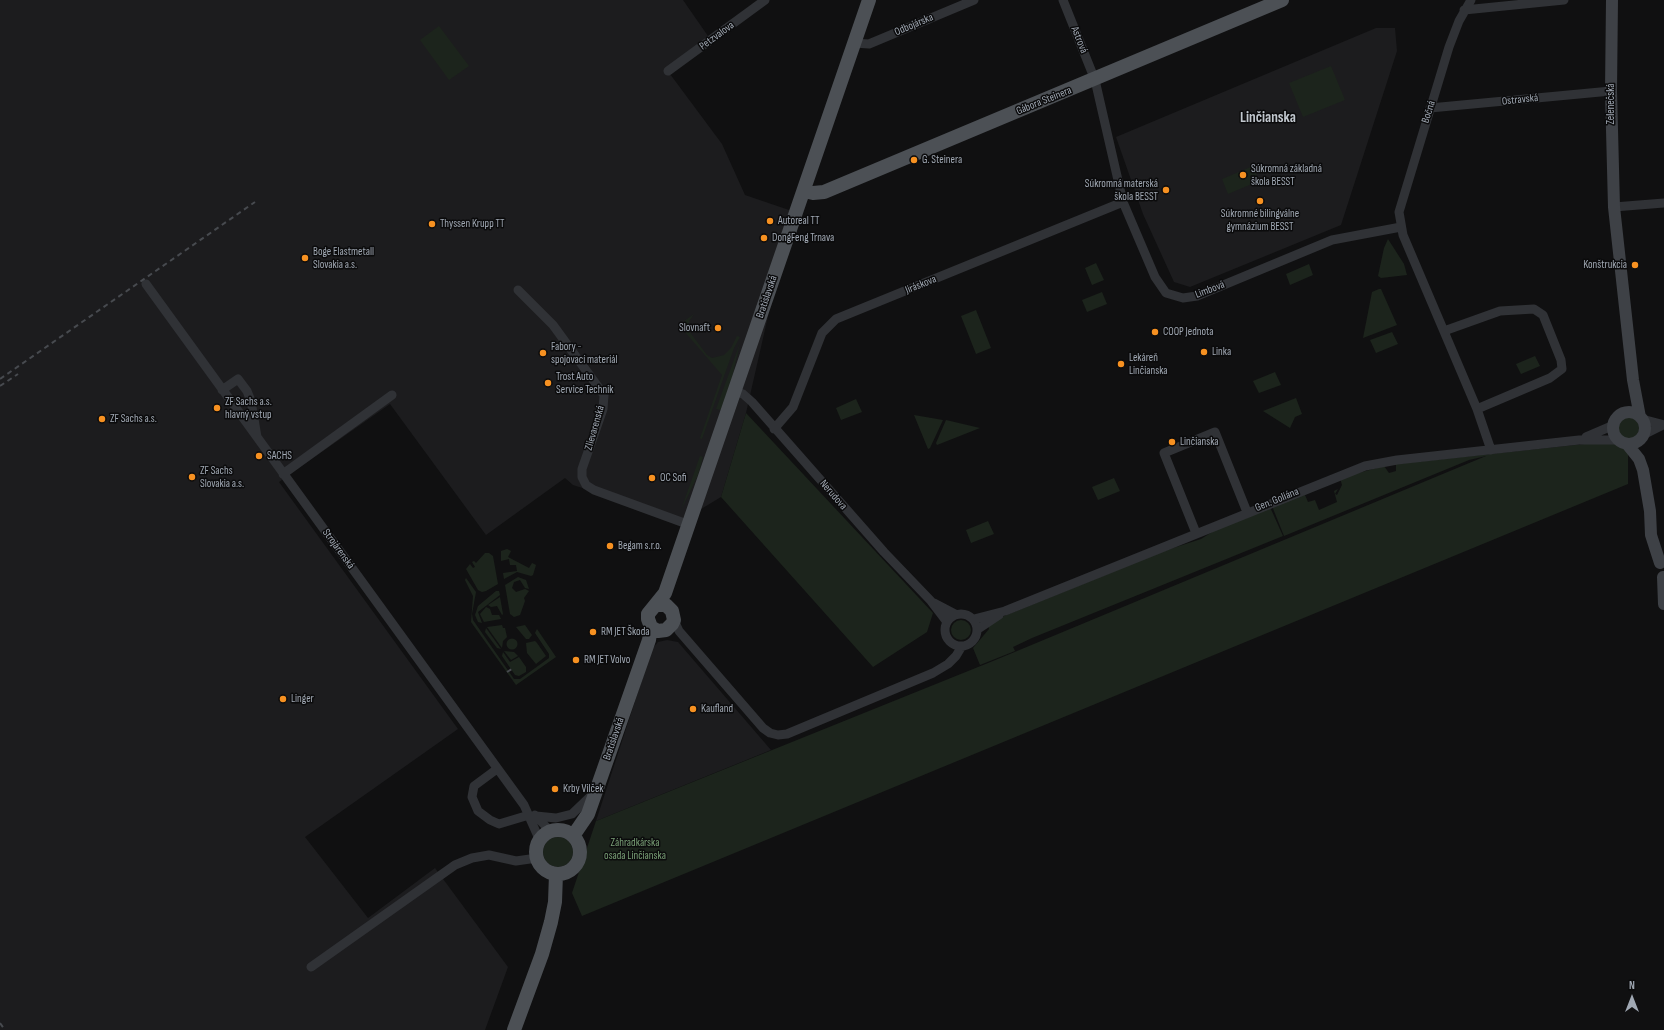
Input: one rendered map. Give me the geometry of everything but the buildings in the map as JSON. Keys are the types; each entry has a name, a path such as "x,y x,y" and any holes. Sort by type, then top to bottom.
{"main road":[{"name":"Bratislavská","path":"573,836 588,814 595,792 664,632 648,619 648,614 663,602 687,524 804,191 869,0"},
{"name":"Gábora Steinera","path":"804,191 813,193 824,192 1095,80 1282,0"},
{"path":"663,602 672,611 664,632"},
{"path":"563,831 573,836 580,849 579,860 568,871 556,874 545,869 537,858 537,849 540,841 551,832 563,831"},
{"path":"514,1030 542,954 551,922 555,902 556,874"}],"street":[{"name":"Petzvalova","path":"668,71 765,0"},
{"name":"Odbojárska","path":"854,43 869,44 974,0"},
{"name":"Astrová","path":"1063,0 1095,80"},
{"name":"Bočná","path":"1401,227 1399,212 1430,108 1449,47 1464,10 1471,0"},
{"path":"1464,10 1564,0"},
{"name":"Zelenečská","path":"1612,0 1611,91 1614,207 1633,380 1641,418 1645,429 1632,440"},
{"name":"Limbová","path":"1095,80 1123,202 1159,285 1166,293 1183,298 1197,296 1332,240 1401,227"},
{"name":"Ostravská","path":"1430,108 1611,91"},
{"name":"Jiráskova","path":"774,429 792,407 822,333 836,319 1123,202"},
{"path":"1614,207 1664,202"},
{"path":"1401,227 1477,409 1491,450"},
{"name":"Strojárenská","path":"146,284 497,769 530,812"},
{"name":"Zlievarenská","path":"518,290 553,325 604,395 602,409 582,469 582,477 586,485 594,490 687,524"},
{"path":"1444,331 1500,311 1534,309 1543,314 1561,360 1562,369 1550,378 1477,409"},
{"path":"222,390 238,379 249,396 258,440"},
{"name":"Zelenečská","path":"1614,425 1618,417 1626,413 1631,401 1633,380"},
{"name":"Nerudova","path":"734,391 747,397 884,552 931,601 947,622"},
{"path":"283,474 392,395"},
{"path":"1626,413 1633,413 1641,418 1664,425"},
{"path":"1614,425 1614,433 1632,440 1664,425"},
{"name":"Gen. Goliána","path":"1579,440 1614,425"},
{"path":"1196,533 1164,453 1215,432 1247,512"},
{"name":"Gen. Goliána","path":"1005,611 1247,512 1365,466 1397,460 1579,440 1632,440"},
{"path":"1632,440 1639,458 1650,511 1656,529 1664,545"},
{"path":"1650,511 1651,535 1662,561 1659,572 1663,578 1664,604"},
{"name":"Nerudova","path":"931,601 955,614"},
{"path":"974,619 1005,611"},
{"path":"978,630 974,619 965,614 955,614 947,622 945,632 946,636 957,645 971,643 975,639 978,630 1005,611"},
{"path":"664,632 763,728 770,733 778,735 787,734 933,672 948,664 956,656 957,645"},
{"path":"497,769 474,786 472,797 478,811 490,820 499,824 530,812 556,818 572,814 595,792"},
{"path":"530,812 551,832"},
{"path":"530,812 540,841"},
{"path":"311,967 455,865 472,858 489,855 516,861 537,858"}],"shaded area":[{"path":"0,0 683,0 708,36 670,74 722,144 745,195 792,211 746,413 721,497 683,520 573,485 565,478 486,535 390,404 279,482 458,729 305,837 368,918 435,868 508,967 485,1030 0,1030"},
{"name":"Súkromná základná škola BESST","path":"1376,28 1395,28 1397,51 1341,225 1190,287 1174,282 1143,214 1116,137"},
{"path":"667,640 678,642 771,750 596,821 652,649 658,642"}],"green space":[{"path":"439,26 469,66 449,80 420,40"},
{"path":"1331,66 1345,100 1303,117 1289,83"},
{"path":"1253,166 1259,181 1228,194 1222,179"},
{"path":"1388,239 1404,264 1407,275 1381,278 1378,276 1384,248"},
{"path":"1096,263 1104,280 1092,285 1085,268"},
{"path":"1309,264 1313,275 1290,285 1286,274"},
{"path":"1381,289 1397,325 1363,338 1372,292"},
{"path":"1102,292 1107,304 1087,312 1082,300"},
{"path":"976,310 991,348 976,354 961,316"},
{"path":"694,314 689,321 689,331 707,355 712,358 724,355 731,348 737,336 740,337 734,348 702,439 700,438 722,375 679,325"},
{"path":"1392,332 1398,344 1376,353 1370,340"},
{"path":"740,343 732,378 721,410 716,409"},
{"path":"1535,356 1540,366 1521,374 1516,364"},
{"path":"1275,372 1281,385 1259,393 1253,381"},
{"path":"1296,398 1302,414 1295,417 1290,428 1263,411"},
{"path":"856,399 862,412 841,420 836,408"},
{"path":"746,413 933,613 927,632 873,667 721,497"},
{"path":"914,415 943,420 930,448 928,449"},
{"path":"1628,417 1636,420 1639,428 1636,436 1628,439 1620,436 1617,428 1620,420"},
{"path":"946,420 980,428 937,445 936,443"},
{"name":"Záhradkárska osada Linčianska","path":"1603,442 1628,446 1628,484 582,916 572,893 596,821 993,661 1486,456 1469,460 1284,536 1272,506 1311,491 1305,495 1308,502 1315,500 1319,510 1337,502 1334,491 1338,489 1335,494 1337,495 1342,485 1340,478 1384,466 1389,473 1396,471 1396,464"},
{"path":"700,456 703,457 698,475 681,510"},
{"path":"1114,478 1120,491 1098,500 1092,487"},
{"path":"1270,507 1283,536 1032,638 1013,647 1015,651 980,665 973,648 989,629 988,625 1004,616 1164,551 1201,539 1217,529"},
{"path":"988,521 994,534 971,543 966,530"},
{"path":"507,549 511,551 508,557 529,568 532,563 536,565 533,575 531,576 517,572 504,579 503,573 517,571 516,565 510,565 509,559 501,561 501,551"},
{"path":"485,553 489,553 493,556 498,584 482,592 478,590 466,569 470,564 473,568 475,567 472,562 474,561 476,563"},
{"path":"518,577 526,580 529,589 525,588 520,580 514,582 512,588 516,592 525,589 529,591 524,598 525,601 520,615 514,617 510,614 505,585"},
{"path":"466,578 476,592 472,614 473,620 514,679 520,679 549,658 549,654 535,633 537,629 556,657 516,685 471,622 473,596 465,580"},
{"path":"496,591 499,591 500,595 478,612 482,623 478,622 475,615 478,606"},
{"path":"500,597 502,615 497,606 491,607 488,605"},
{"path":"486,607 490,609 492,615 499,615 501,619 484,622 480,614"},
{"path":"961,620 968,623 971,630 968,637 961,640 954,637 951,630 954,623"},
{"path":"502,625 503,628 505,628 507,637 503,641 502,648 487,627"},
{"path":"525,625 532,635 529,639 526,639 516,627"},
{"path":"486,628 501,649 497,648 485,632"},
{"path":"510,639 514,639 516,640 516,648 510,649 507,646 507,642"},
{"path":"535,641 546,656 536,664 527,653 526,643"},
{"path":"504,651 514,652 518,656 511,660"},
{"path":"503,652 510,662 519,657 526,667 526,672 519,676 515,675 502,656"},
{"path":"558,837 569,841 573,852 569,863 558,867 547,863 543,852 547,841"}],"railway":[{"path":"0,379 255,202"},
{"path":"0,386 18,374"},
{"path":"507,672 512,669"},
{"path":"0,1023 5,1030"}],"place":[{"name":"G. Steinera","path":"914,160"},
{"name":"Súkromná základná škola BESST","path":"1243,175"},
{"name":"Súkromná materská škola BESST","path":"1166,190"},
{"name":"Súkromné bilingválne gymnázium BESST","path":"1260,201"},
{"name":"Autoreal TT","path":"770,221"},
{"name":"Thyssen Krupp TT","path":"432,224"},
{"name":"DongFeng Trnava","path":"764,238"},
{"name":"Boge Elastmetall Slovakia a.s.","path":"305,258"},
{"name":"Konštrukcia","path":"1635,265"},
{"name":"Slovnaft","path":"718,328"},
{"name":"COOP Jednota","path":"1155,332"},
{"name":"Linka","path":"1204,352"},
{"name":"Fabory - spojovací materiál","path":"543,353"},
{"name":"Lekáreň Linčianska","path":"1121,364"},
{"name":"Trost Auto Service Technik","path":"548,383"},
{"name":"ZF Sachs a.s. hlavný vstup","path":"217,408"},
{"name":"ZF Sachs a.s.","path":"102,419"},
{"name":"Linčianska","path":"1172,442"},
{"name":"SACHS","path":"259,456"},
{"name":"ZF Sachs Slovakia a.s.","path":"192,477"},
{"name":"OC Sofi","path":"652,478"},
{"name":"Begam s.r.o.","path":"610,546"},
{"name":"RM JET Škoda","path":"593,632"},
{"name":"RM JET Volvo","path":"576,660"},
{"name":"Linger","path":"283,699"},
{"name":"Kaufland","path":"693,709"},
{"name":"Krby Vilček","path":"555,789"}],"district":[{"name":"Linčianska","path":"1268,118"}]}
